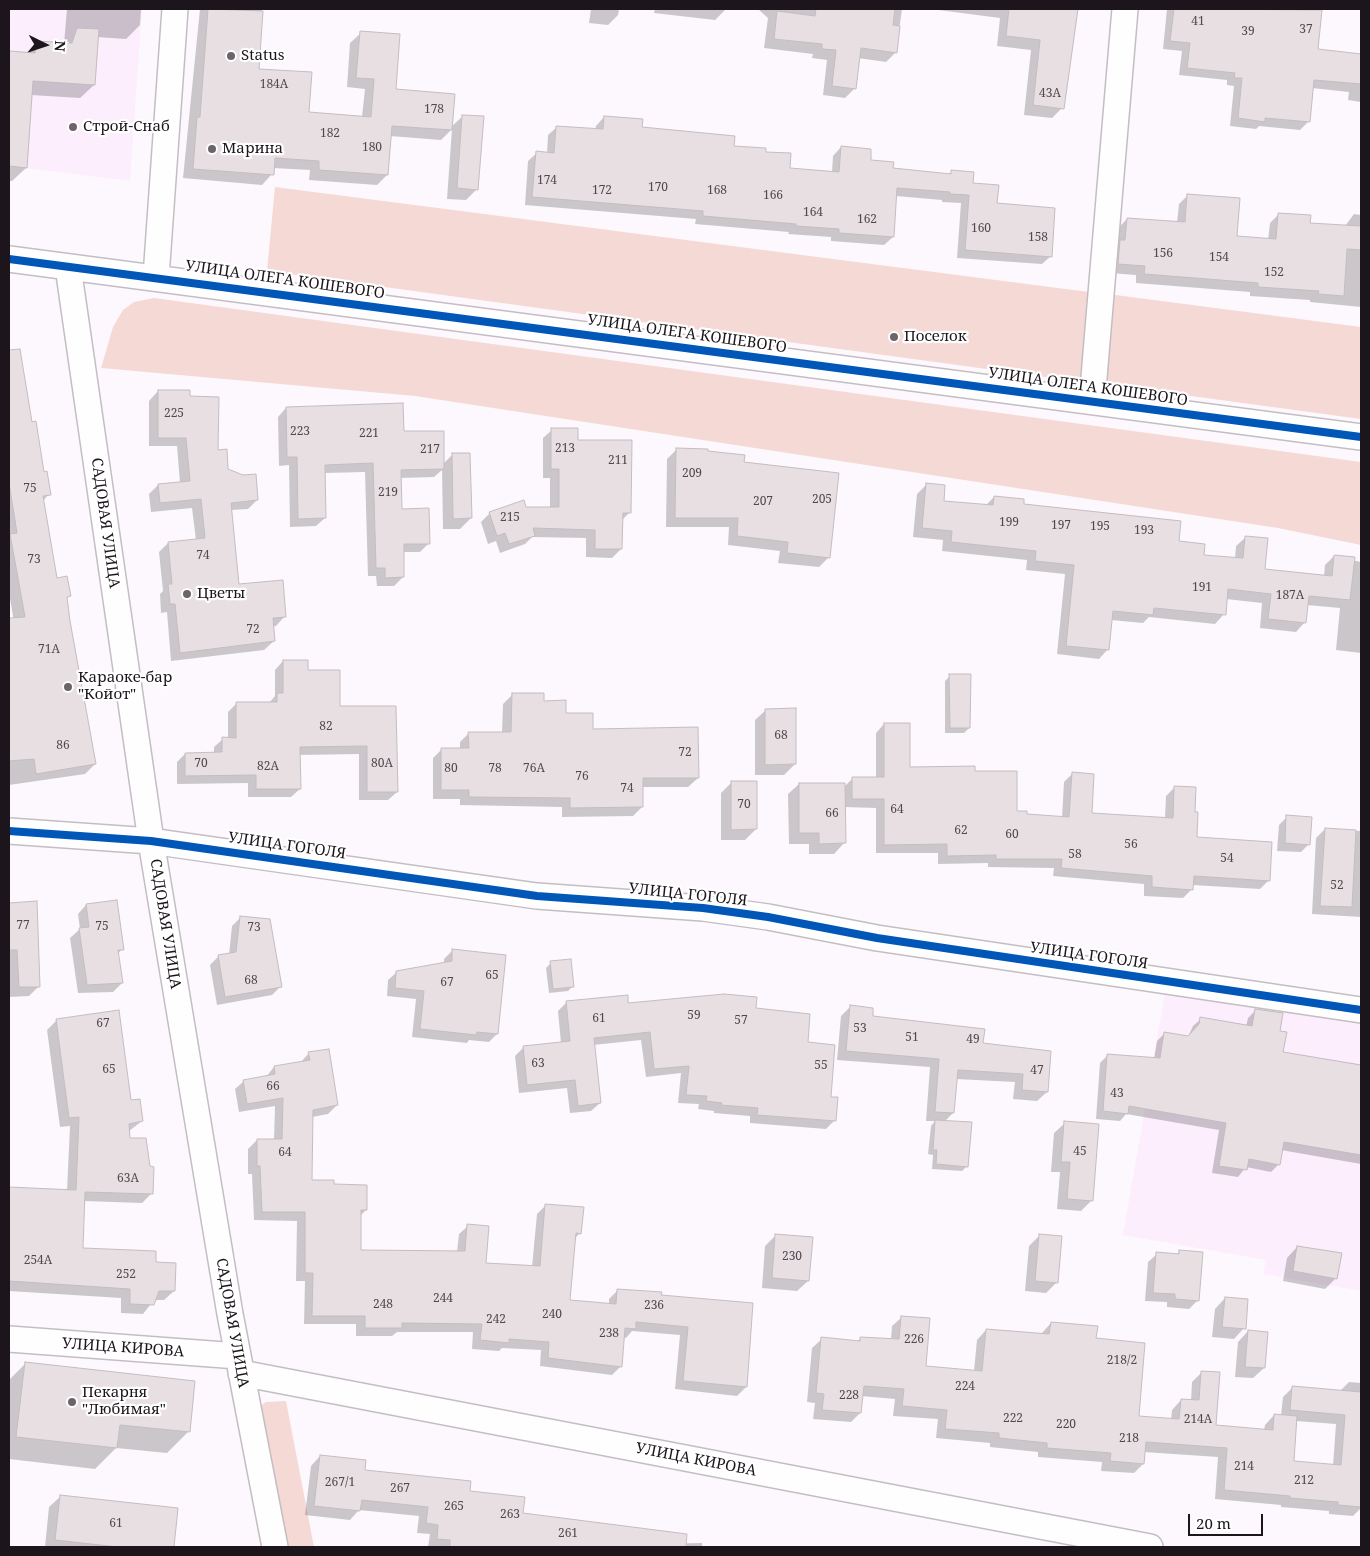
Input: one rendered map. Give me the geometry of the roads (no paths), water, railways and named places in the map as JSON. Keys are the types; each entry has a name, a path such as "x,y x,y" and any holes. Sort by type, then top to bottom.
{"street":[{"path":"156,277 175,9"},
{"path":"1092,401 1125,9"},
{"name":"УЛИЦА ОЛЕГА КОШЕВОГО","path":"9,259 1361,437"},
{"name":"САДОВАЯ УЛИЦА","path":"68,267 151,841 240,1364 275,1547"},
{"name":"УЛИЦА ГОГОЛЯ","path":"9,831 151,841 538,896 703,908 768,917 877,938 1361,1010"},
{"name":"УЛИЦА КИРОВА","path":"9,1340 240,1364 1150,1547"}],"place":[{"name":"Status","path":"231,56"},
{"name":"Строй-Снаб","path":"73,127"},
{"name":"Марина","path":"212,149"},
{"name":"Поселок","path":"894,337"},
{"name":"Цветы","path":"187,594"},
{"name":"Караоке-бар \"Койот\"","path":"68,687"},
{"name":"Пекарня \"Любимая\"","path":"72,1402"}]}
